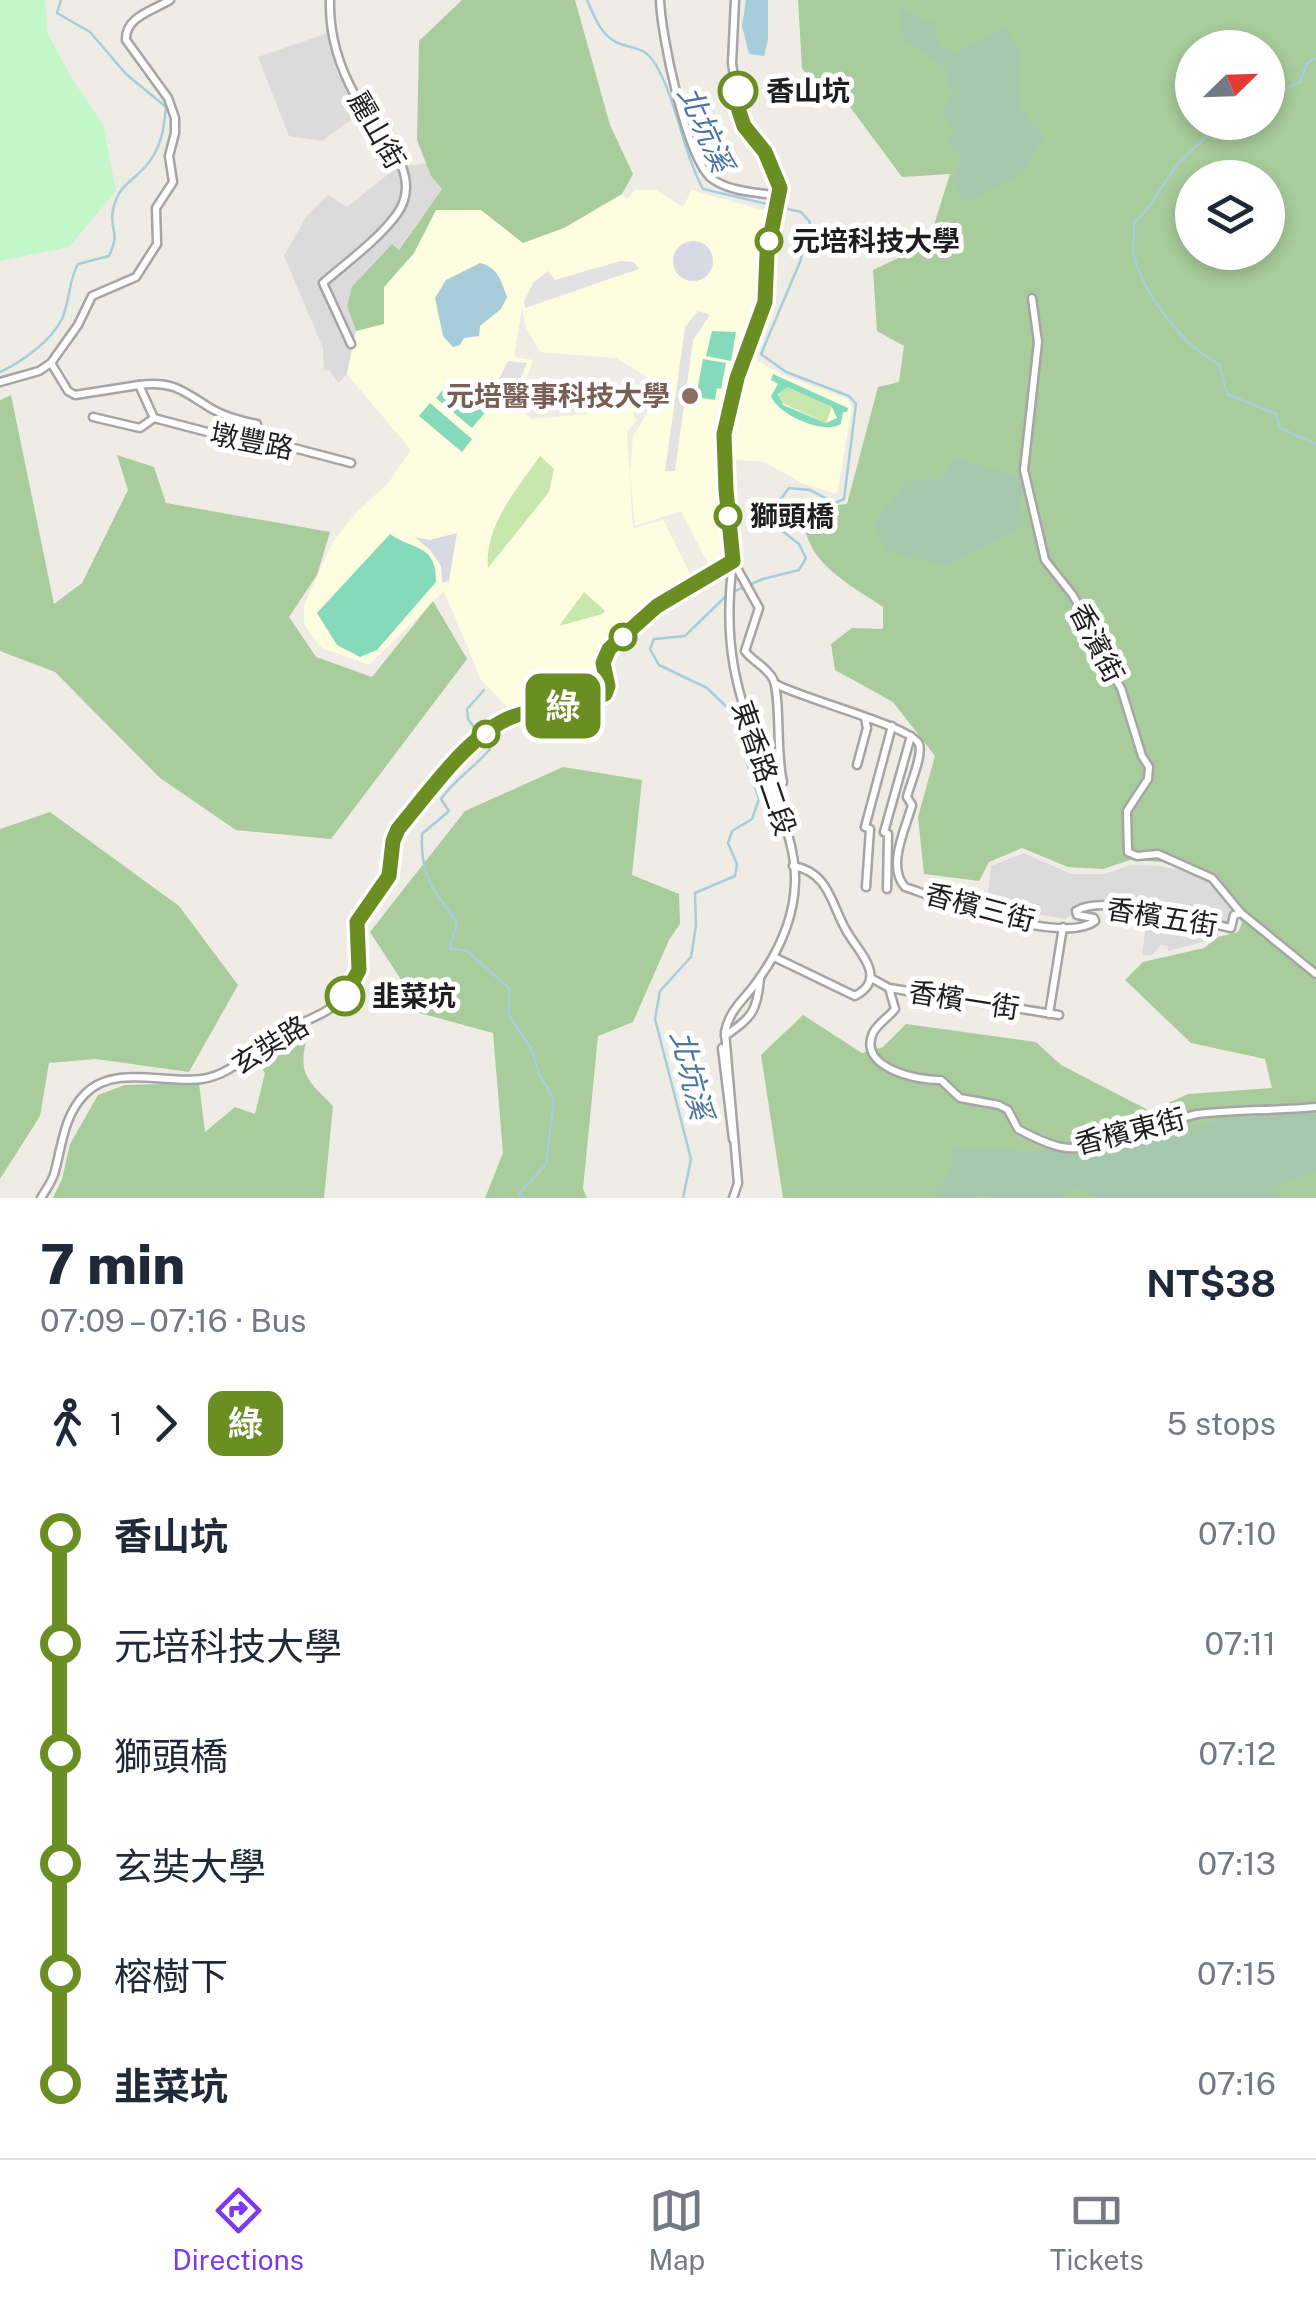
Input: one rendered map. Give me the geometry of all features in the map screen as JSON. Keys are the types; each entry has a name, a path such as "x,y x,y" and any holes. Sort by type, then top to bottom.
{"street":[{"path":"0,382 39,371 51,362 78,325 90,299 136,277 157,244 156,208 173,182 169,156 176,133 175,118 168,98 126,40 126,30 130,22 170,0"},
{"name":"麗山街","path":"330,0 332,36 339,60 364,109 386,136 404,178 405,194 399,212 323,284 350,344"},
{"path":"660,0 667,54 701,166 724,185 778,199"},
{"path":"735,0 732,63 739,111 778,178 778,199 767,254 765,302 741,364 724,434 733,561 759,608 745,651 768,670 775,683 777,753 783,782 770,786"},
{"name":"香濱街","path":"1032,298 1038,342 1024,470 1045,560 1072,594 1121,688 1142,756 1150,767 1148,780 1127,811 1128,852 1136,856 1158,854 1212,878 1242,913"},
{"name":"墩豐路","path":"51,362 68,391 75,395 161,382 192,394 219,412 258,424"},
{"path":"139,385 154,418"},
{"name":"墩豐路","path":"93,417 140,428 154,418 351,463"},
{"name":"東香路二段","path":"733,561 729,628 733,675 787,827 794,866 791,908 773,956"},
{"name":"玄奘路","path":"41,1198 54,1175 62,1135 78,1102 96,1086 127,1078 188,1080 220,1075 244,1062 270,1038 332,1008 342,999 359,970 357,922 389,876 398,829 461,756 506,720 605,694 608,686 603,663 609,649 657,606 733,561"},
{"path":"775,683 801,696 892,726 911,734 919,751 906,797 912,805 900,837 865,827 892,726"},
{"path":"857,765 866,718"},
{"path":"887,889 886,833 911,734"},
{"path":"866,888 870,829"},
{"name":"香檳三街","path":"900,837 900,882 999,919 1063,927"},
{"path":"733,1198 738,1183 725,1036 733,1010 773,956 854,996 866,988 871,978 868,963 844,926 829,888 800,866 794,866"},
{"name":"香檳五街","path":"1063,927 1086,928 1095,922 1094,918 1077,915 1080,907 1110,905 1231,928 1234,915 1242,913"},
{"path":"1242,913 1316,974"},
{"path":"1049,1014 1063,927"},
{"path":"725,1036 752,1015 760,977"},
{"path":"735,1145 730,1131 721,1032 729,1009 760,977"},
{"name":"香檳一街","path":"871,978 889,988 1059,1015"},
{"name":"香檳東街","path":"889,988 895,1009 871,1040 876,1055 887,1068 919,1081 941,1080 960,1098 999,1105 1008,1110 1018,1129 1061,1147 1104,1143 1204,1114 1316,1107"}],"shaded area":[{"path":"898,6 934,23 939,46 956,53 1004,28 1022,54 1022,111 1044,136 1023,173 965,203 952,180 962,158 950,145 952,126 941,115 954,88 948,83 946,69 903,39"},
{"path":"328,33 337,73 362,112 322,141 289,136 258,57"},
{"path":"427,163 431,176 442,189 398,250 393,244 347,306 356,331 347,374 338,383 330,371 324,370 323,348 284,256 306,217 328,195 347,207 396,168"},
{"path":"634,190 656,190 683,207 692,190 769,212 763,251 764,294 743,345 723,428 731,558 711,570 681,511 635,526 630,472 633,436 647,414 651,379 616,358 540,352 526,328 522,307 514,357 533,360 516,406 532,419 587,414 611,389 631,406 636,421 627,432 633,529 663,519 690,573 639,611 602,646 598,693 513,713 481,680 444,591 369,665 322,648 304,625 304,605 332,543 389,482 411,450 347,374 356,331 384,324 384,287 414,253 436,210 481,210 523,243 564,228 622,194 627,200"},
{"path":"693,241 707,247 713,261 707,275 693,281 679,275 673,261 679,247"},
{"path":"620,261 634,262 639,269 525,308 533,283 548,271 555,280"},
{"path":"698,311 710,315 693,340 675,471 665,471 685,327"},
{"name":"元培醫事科技大學","path":"753,358 782,375 847,399 852,407 837,494 801,483 765,462 732,459 738,405"},
{"path":"508,361 527,363 510,405 492,393"},
{"path":"954,458 1022,478 1023,527 946,566 886,551 874,523 910,478 940,480"},
{"path":"457,533 449,581 442,583 441,566 415,537 430,540"},
{"path":"1024,853 1071,874 1104,874 1131,865 1161,866 1209,877 1238,919 1234,930 1211,930 1207,941 1168,951 1168,946 1161,945 1152,955 1142,955 1147,918 1108,910 1073,913 1066,919 987,904 991,866"},
{"path":"1316,1110 1316,1172 1278,1185 1279,1198 1097,1198 1083,1189 1063,1192 1065,1198 992,1198 981,1194 974,1198 937,1198 934,1191 951,1170 953,1147 1063,1153 1234,1118"}],"green space":[{"path":"0,0 45,0 48,34 103,124 116,191 69,247 0,261"},
{"path":"462,0 575,0 610,125 633,174 622,194 564,228 523,243 481,210 436,210 414,253 384,287 384,324 356,331 347,306 352,287 392,244 399,250 442,189 431,176 417,140 419,41"},
{"path":"798,0 1316,0 1316,1198 783,1198 761,1055 803,1015 862,1053 883,1047 906,1024 1036,1042 1061,1065 1150,1111 1188,1094 1272,1088 1265,1059 1191,1043 1125,980 1143,962 1204,948 1218,937 1238,932 1242,923 1216,877 1162,862 1130,860 1103,869 1068,867 1022,848 989,862 979,881 924,874 918,817 935,756 893,702 835,670 831,644 852,628 883,629 883,607 841,579 818,556 810,543 803,509 847,504 878,387 899,382 904,346 877,331 873,270 928,244 950,174 902,177 850,107 822,94 802,68"},
{"path":"712,331 736,332 731,361 706,356"},
{"path":"703,359 726,363 715,400 696,397"},
{"path":"773,374 848,408 841,424 813,425 782,410 771,396 778,384 771,380","holes":["787,387 832,407 837,418 826,423 783,405 778,394"]},
{"path":"452,379 488,409 472,428 436,398"},
{"path":"787,387 832,407 826,423 780,402 779,391"},
{"path":"11,395 54,604 82,583 128,490 117,455 154,467 166,503 330,532 317,575 289,617 316,657 372,677 433,601 467,659 331,839 236,830 160,778 55,672 0,651 0,400"},
{"path":"430,403 472,439 462,452 419,416"},
{"path":"540,456 554,469 549,492 488,568 491,537 497,523"},
{"path":"390,534 427,554 435,569 436,582 377,650 360,657 337,645 317,613"},
{"path":"584,592 605,611 559,626"},
{"path":"563,767 642,780 632,875 679,894 680,924 633,1022 598,1036 583,1189 587,1198 485,1198 503,1153 493,1033 394,1006 400,978 370,932 465,811"},
{"path":"50,812 179,906 238,985 189,1072 96,1059 49,1063 40,1116 0,1179 0,829"},
{"path":"308,1034 303,1058 306,1074 333,1106 324,1198 53,1198 70,1144 98,1095 125,1085 199,1083 205,1132 235,1107 255,1114 265,1073 259,1064 276,1046"}],"water":[{"path":"746,0 768,0 764,56 749,54 742,26"},
{"path":"480,263 495,271 507,297 501,309 480,326 479,336 464,338 453,347 443,336 435,298 446,280"}],"waterway":[{"path":"0,372 35,350 57,327 78,264 109,256 114,242 115,202 151,159 164,123 166,107 126,74 90,32 57,13 61,0"},
{"name":"北坑溪","path":"587,0 607,36 643,52 656,65 703,189 801,212 810,222 800,262 761,354 786,372 849,396 856,404 844,499 835,503 810,490 789,488 777,504 777,527 799,544 806,558 799,570 763,579 728,594 685,636 654,639 650,649 659,665 707,688 729,709 759,799 752,819 732,831 728,843 737,864 735,876 695,893 696,926 691,957 660,991 655,1019 691,1159 683,1198"},
{"path":"1285,89 1300,82 1307,63 1316,58"},
{"path":"1203,140 1178,164 1134,223 1133,251 1139,270 1166,317 1192,345 1219,364 1227,394 1276,414 1280,428 1316,444"},
{"name":"韭菜坑","path":"478,733 468,719 467,709 484,690"},
{"name":"韭菜坑","path":"483,739 490,749 452,785 441,799 449,811 422,834 423,861 430,882 457,922 450,948 467,951 510,989 508,1014 531,1048 540,1076 554,1099 546,1164 519,1194 525,1198"}],"bus line":[{"name":"綠","path":"345,996 359,970 357,922 389,876 398,829 451,767 506,720 605,694 608,686 603,663 609,649 657,606 733,561 724,434 744,354 765,302 767,254 780,188 765,152 744,126 738,91"}],"place":[{"name":"香山坑","path":"738,91"},
{"name":"元培科技大學","path":"769,241"},
{"name":"元培醫事科技大學","path":"690,396"},
{"name":"獅頭橋","path":"728,516"},
{"name":"韭菜坑","path":"345,996"}]}
